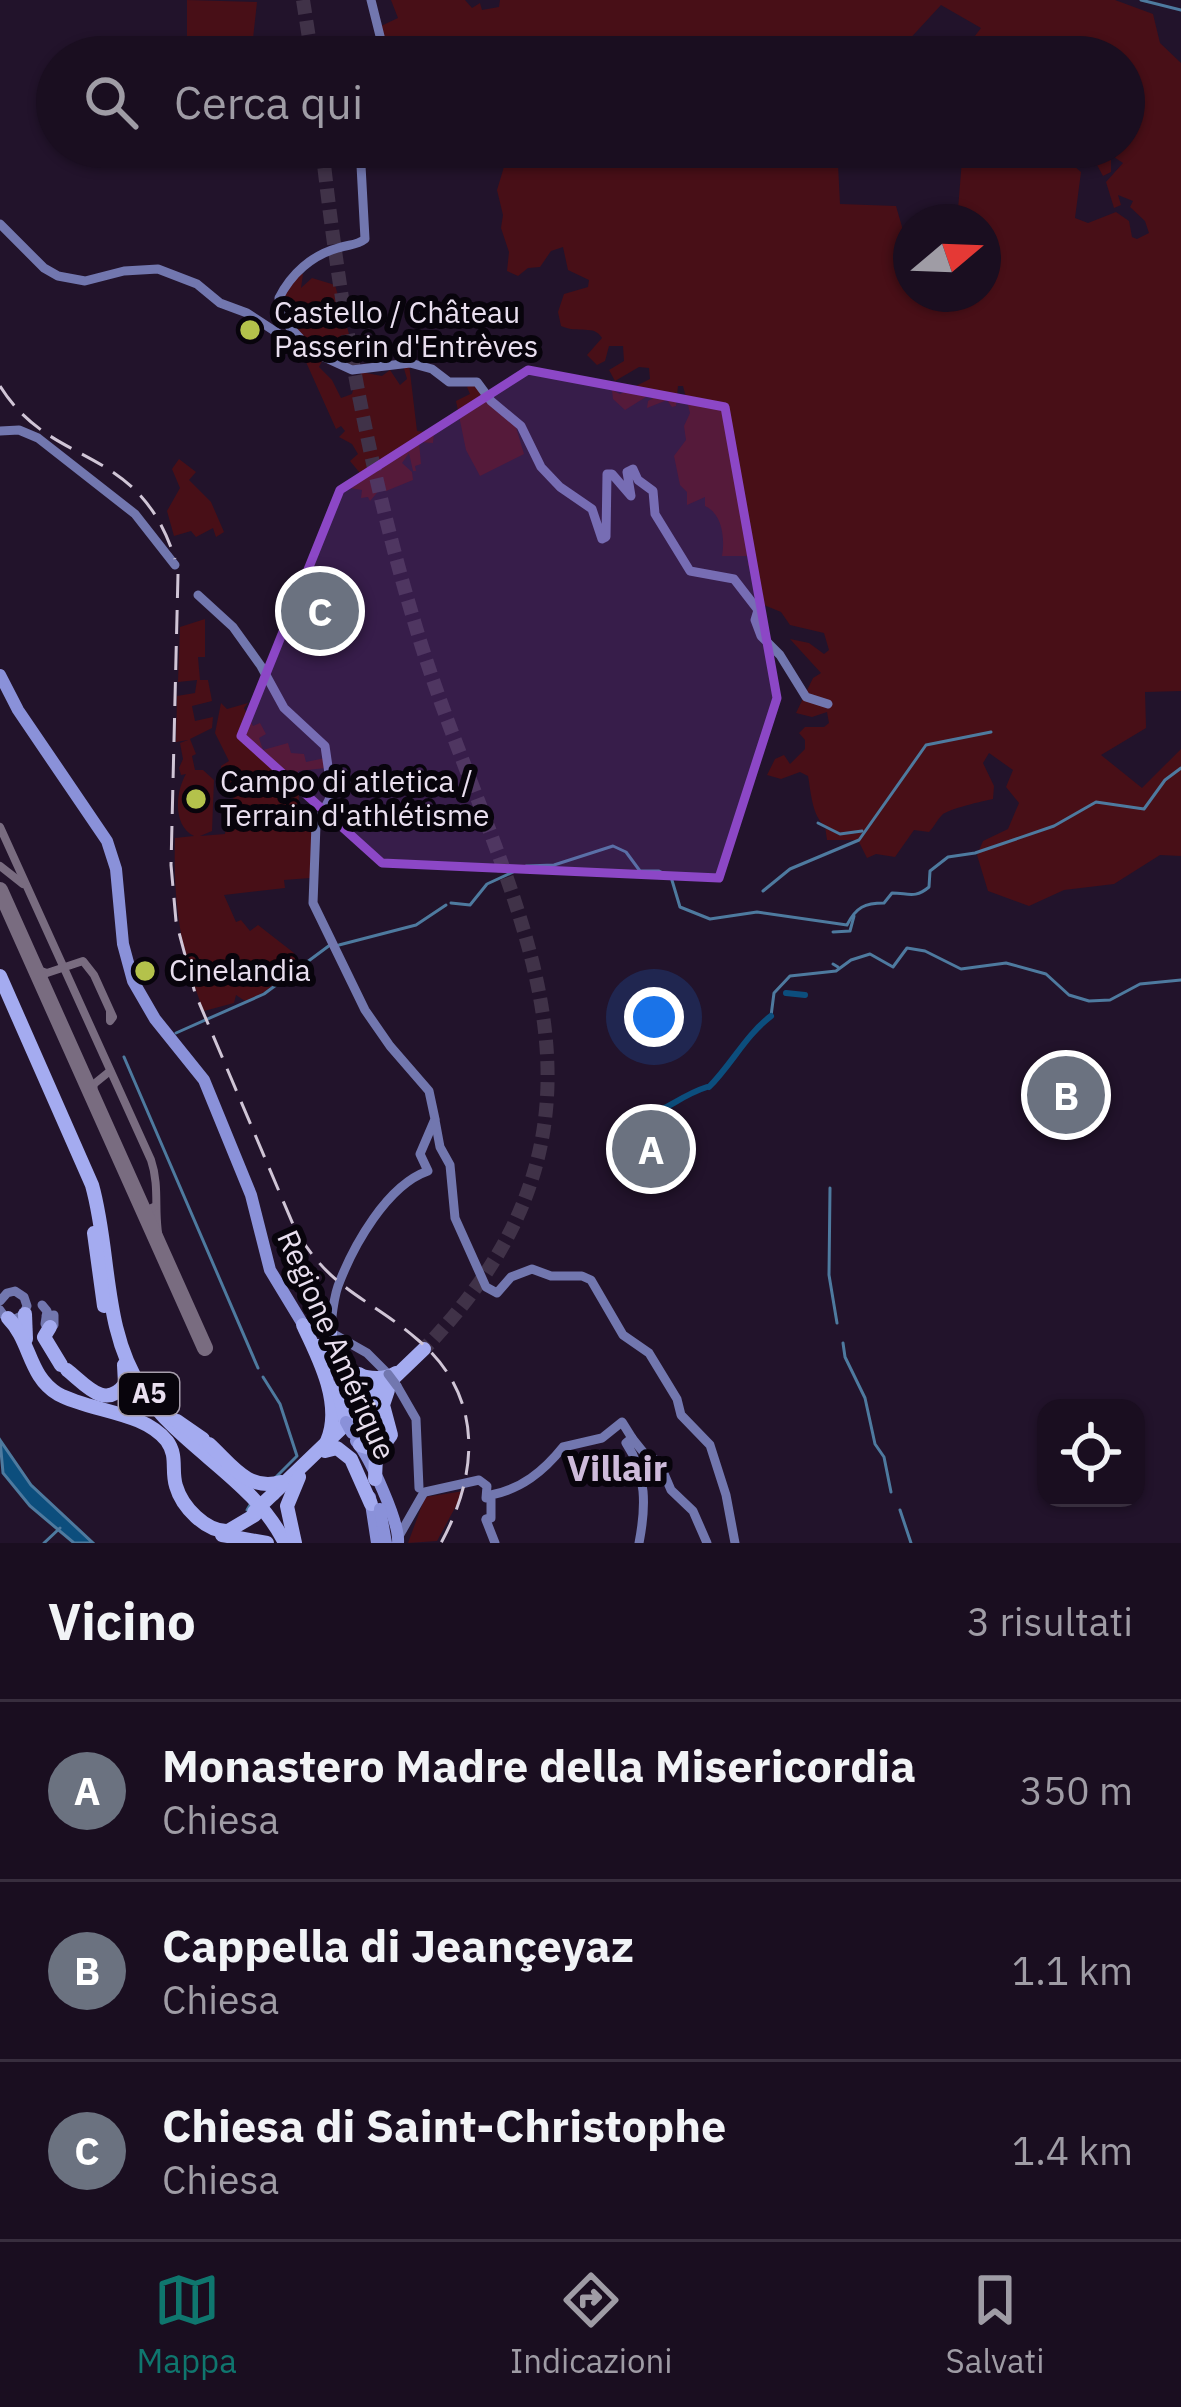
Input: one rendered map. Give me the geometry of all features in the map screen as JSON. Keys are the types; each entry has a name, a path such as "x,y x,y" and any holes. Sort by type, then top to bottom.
{"highway":[{"name":"A5","path":"0,972 88,1192 98,1282 122,1360 159,1413 264,1510 286,1543"},
{"name":"A5","path":"0,972 99,1197 121,1316 135,1358 168,1412 255,1484 274,1492"},
{"name":"A5","path":"15,1008 77,1146 100,1220 126,1359 159,1413"},
{"name":"A5","path":"99,1197 120,1328 140,1379 165,1414 256,1495 286,1543"},
{"path":"3,1310 22,1336 37,1374 50,1388 102,1412 146,1424 164,1438 174,1456 177,1490 212,1530 267,1543"},
{"path":"38,1311 43,1336 64,1367 90,1391 108,1396 119,1392 125,1384 122,1360"},
{"path":"38,1311 27,1343 43,1378 63,1393 138,1418 161,1431 176,1452 181,1491 213,1527 233,1528 254,1514"},
{"path":"302,1324 380,1379 410,1363"},
{"path":"302,1324 334,1410 328,1439 335,1440"},
{"path":"329,1347 348,1342"},
{"path":"286,1543 293,1484 424,1349"},
{"path":"372,1481 375,1460 391,1435 384,1397 410,1363"},
{"path":"212,1530 234,1530 335,1440"},
{"path":"335,1440 333,1448 347,1452 375,1512"},
{"path":"178,1477 189,1462 209,1464 286,1543"}],"main road":[{"path":"0,672 108,835 120,871 129,960 145,998 169,1033"},
{"name":"Regione Amérique","path":"169,1033 201,1069 212,1090 254,1194 274,1271"},
{"name":"Regione Amérique","path":"169,1033 209,1091 251,1195 263,1250 278,1287 302,1324 335,1440 372,1481"},
{"path":"274,1271 302,1324"},
{"path":"274,1271 329,1347"},
{"path":"335,1440 396,1541"},
{"path":"372,1481 377,1543"},
{"path":"372,1481 398,1517 396,1541"},
{"path":"375,1512 398,1517"}],"street":[{"path":"371,0 380,36"},
{"path":"299,342 280,314 279,298 319,255 357,245 365,238 361,168"},
{"path":"0,224 58,277 92,280 158,269 186,279 356,370 416,364 449,382 478,382 491,401 520,426 543,470 592,509 602,539 606,537 607,474 631,496 627,472 633,469 638,481 653,491 655,514 690,572 734,578 758,610 755,620 761,636 783,659 806,697 828,704"},
{"path":"0,431 14,429 38,438 135,514 175,565"},
{"path":"198,595 227,618 275,697 324,743 332,789 316,825 313,903 357,994 390,1046 426,1086 440,1147 450,1165 455,1218 486,1287 497,1293 511,1277 532,1269 591,1280 622,1335 649,1353 681,1415 710,1445 726,1495 734,1543"},
{"path":"329,1347 338,1286 364,1232 401,1184 428,1171 421,1154 435,1119"},
{"path":"0,1282 38,1311"},
{"path":"11,1292 3,1310 38,1311"},
{"path":"348,1342 368,1353 388,1374 416,1419 423,1491"},
{"path":"486,1519 491,1518 491,1495 518,1488 565,1445 602,1438 622,1422 644,1453 659,1462 671,1490 693,1511 707,1543"},
{"path":"632,1438 626,1445 638,1460 645,1508 639,1543"},
{"path":"398,1517 423,1491 482,1481 488,1490 486,1519 495,1543"}],"highlighted area":[{"path":"528,370 725,407 777,698 719,878 382,863 241,736 340,490"}],"shaded area":[{"path":"187,0 257,2 253,36 187,36"},
{"path":"391,0 465,0 472,8 480,3 482,10 499,7 500,0 1115,0 1153,14 1160,43 1181,63 1181,691 1145,692 1146,728 1101,755 1142,788 1181,749 1181,856 1160,855 1114,884 1064,890 1029,906 988,891 977,855 983,841 1008,829 1019,803 1006,787 1013,770 989,753 983,763 994,786 993,799 946,813 929,832 914,830 895,857 876,854 867,858 858,840 827,840 808,776 800,772 781,779 767,775 775,759 784,755 790,764 805,749 799,733 805,727 829,723 827,712 812,717 796,713 813,678 821,673 790,639 809,643 824,654 829,650 824,633 790,625 781,612 764,605 748,565 750,556 722,556 721,528 716,515 705,506 705,497 687,505 674,456 686,440 684,426 690,413 683,386 678,386 676,406 667,400 647,408 648,401 661,393 657,390 625,410 613,399 612,390 620,394 650,379 649,368 639,367 615,381 609,370 624,361 623,346 609,346 605,361 597,365 587,355 602,338 599,334 561,326 558,312 564,294 588,287 589,280 568,270 563,247 551,251 540,267 528,268 518,276 507,271 509,252 497,190 504,168 838,168 840,204 893,206 893,312 1001,312 1001,204 958,204 961,168 1076,168 1081,172 1075,218 1088,223 1116,212 1129,221 1132,237 1149,233 1145,221 1130,207 1133,201 1118,195 1121,205 1114,208 1106,182 1119,168 1145,168 1145,36 975,36 981,28 941,5 912,36 383,36 381,26 398,18"},
{"path":"299,272 303,274 301,288 312,278 335,285 349,334 323,354 312,349 279,305"},
{"path":"302,353 323,359 319,367 341,398 358,387 361,372 382,376 390,370 400,385 407,379 403,365 409,364 417,431 434,433 433,443 419,442 421,464 415,466 416,471 409,453 402,463 413,480 386,491 381,488 370,501 361,498 362,490 350,488 349,480 360,473 350,461 358,454 339,437 345,431 341,426 336,429"},
{"path":"474,382 516,427 524,454 480,476 466,450 456,401 470,394 467,387"},
{"path":"179,459 196,472 189,480 211,502 224,532 216,537 213,528 196,537 191,531 174,536 167,511 180,488 172,469"},
{"path":"205,619 205,657 198,657 200,680 208,680 212,701 192,706 195,721 213,717 212,728 190,739 195,770 203,770 214,780 212,831 200,836 225,834 227,815 234,814 233,794 223,795 221,766 229,761 215,733 221,703 227,709 248,703 244,708 253,726 260,723 266,734 259,738 263,750 288,743 291,753 304,754 306,762 325,758 326,768 298,771 299,805 318,808 313,817 310,878 284,880 285,888 224,895 236,922 241,920 250,931 258,925 294,953 299,967 261,994 245,1001 236,995 234,1003 204,1011 184,947 175,838 194,836 182,825 178,808 186,774 181,775 179,768 183,759 180,743 188,740 176,742 177,696 195,693 197,680 178,682 180,627"},
{"path":"464,1491 437,1541 408,1543 425,1497"}],"water":[{"path":"0,1440 31,1485 93,1543 74,1543 30,1506 3,1473"}],"waterway":[{"path":"1141,0 1181,10"},
{"path":"763,891 790,869 859,840 926,745 991,732"},
{"path":"451,903 470,905 487,884 526,866 554,865 613,846 626,852 640,871 659,871 671,877 680,907 710,919 757,912 847,925 858,910 884,903 892,893 924,891 929,887 930,871 948,857 975,853 1054,826 1096,802 1144,809 1165,780 1181,768"},
{"path":"818,823 840,834 862,831"},
{"path":"339,945 416,925 446,905"},
{"path":"833,932 850,931 854,916"},
{"path":"176,1033 264,994 330,945"},
{"path":"771,1016 774,993 790,976 836,971 870,954 893,967 907,948 925,951 961,969 1006,963 1046,974 1069,995 1089,1001 1110,1000 1140,984 1181,980"},
{"path":"833,964 838,967"},
{"path":"786,993 805,995"},
{"path":"709,1087 771,1016"},
{"path":"124,1057 258,1368"},
{"path":"637,1120 707,1087"},
{"path":"830,1188 829,1275 837,1323"},
{"path":"843,1343 865,1398 891,1492"},
{"path":"263,1377 280,1404 297,1456 275,1478"},
{"path":"247,1510 250,1505"},
{"path":"900,1510 911,1543"},
{"path":"44,1543 60,1528"}],"taxiway":[{"path":"0,827 151,1160 161,1248"},
{"path":"0,866 23,884"},
{"path":"35,969 47,973 83,961 94,975 113,1017 110,1021 110,1011"},
{"path":"92,1096 94,1084 110,1071"},
{"path":"140,1202 147,1210 154,1207"}],"runway":[{"path":"0,890 205,1348"}],"tunnel":[{"path":"303,0 309,36"},
{"path":"325,168 347,327 382,504 414,621 515,903 539,992 548,1080 535,1168 496,1257 424,1349"}],"railway":[{"path":"0,386 44,432 117,475 139,494 159,521 175,559"},
{"path":"178,574 171,865 176,921 195,993 295,1229 323,1267 418,1340 455,1386 469,1436 468,1463 463,1490 441,1543"}],"place":[{"name":"Castello / Château Passerin d'Entrèves","path":"250,330"},
{"name":"Chiesa di Saint-Christophe","path":"320,611"},
{"name":"Campo di atletica / Terrain d'athlétisme","path":"196,799"},
{"name":"Cinelandia","path":"145,971"},
{"name":"Cappella di Jeançeyaz","path":"1066,1095"},
{"name":"Monastero Madre della Misericordia","path":"651,1149"}],"district":[{"name":"Villair","path":"617,1468"}]}
